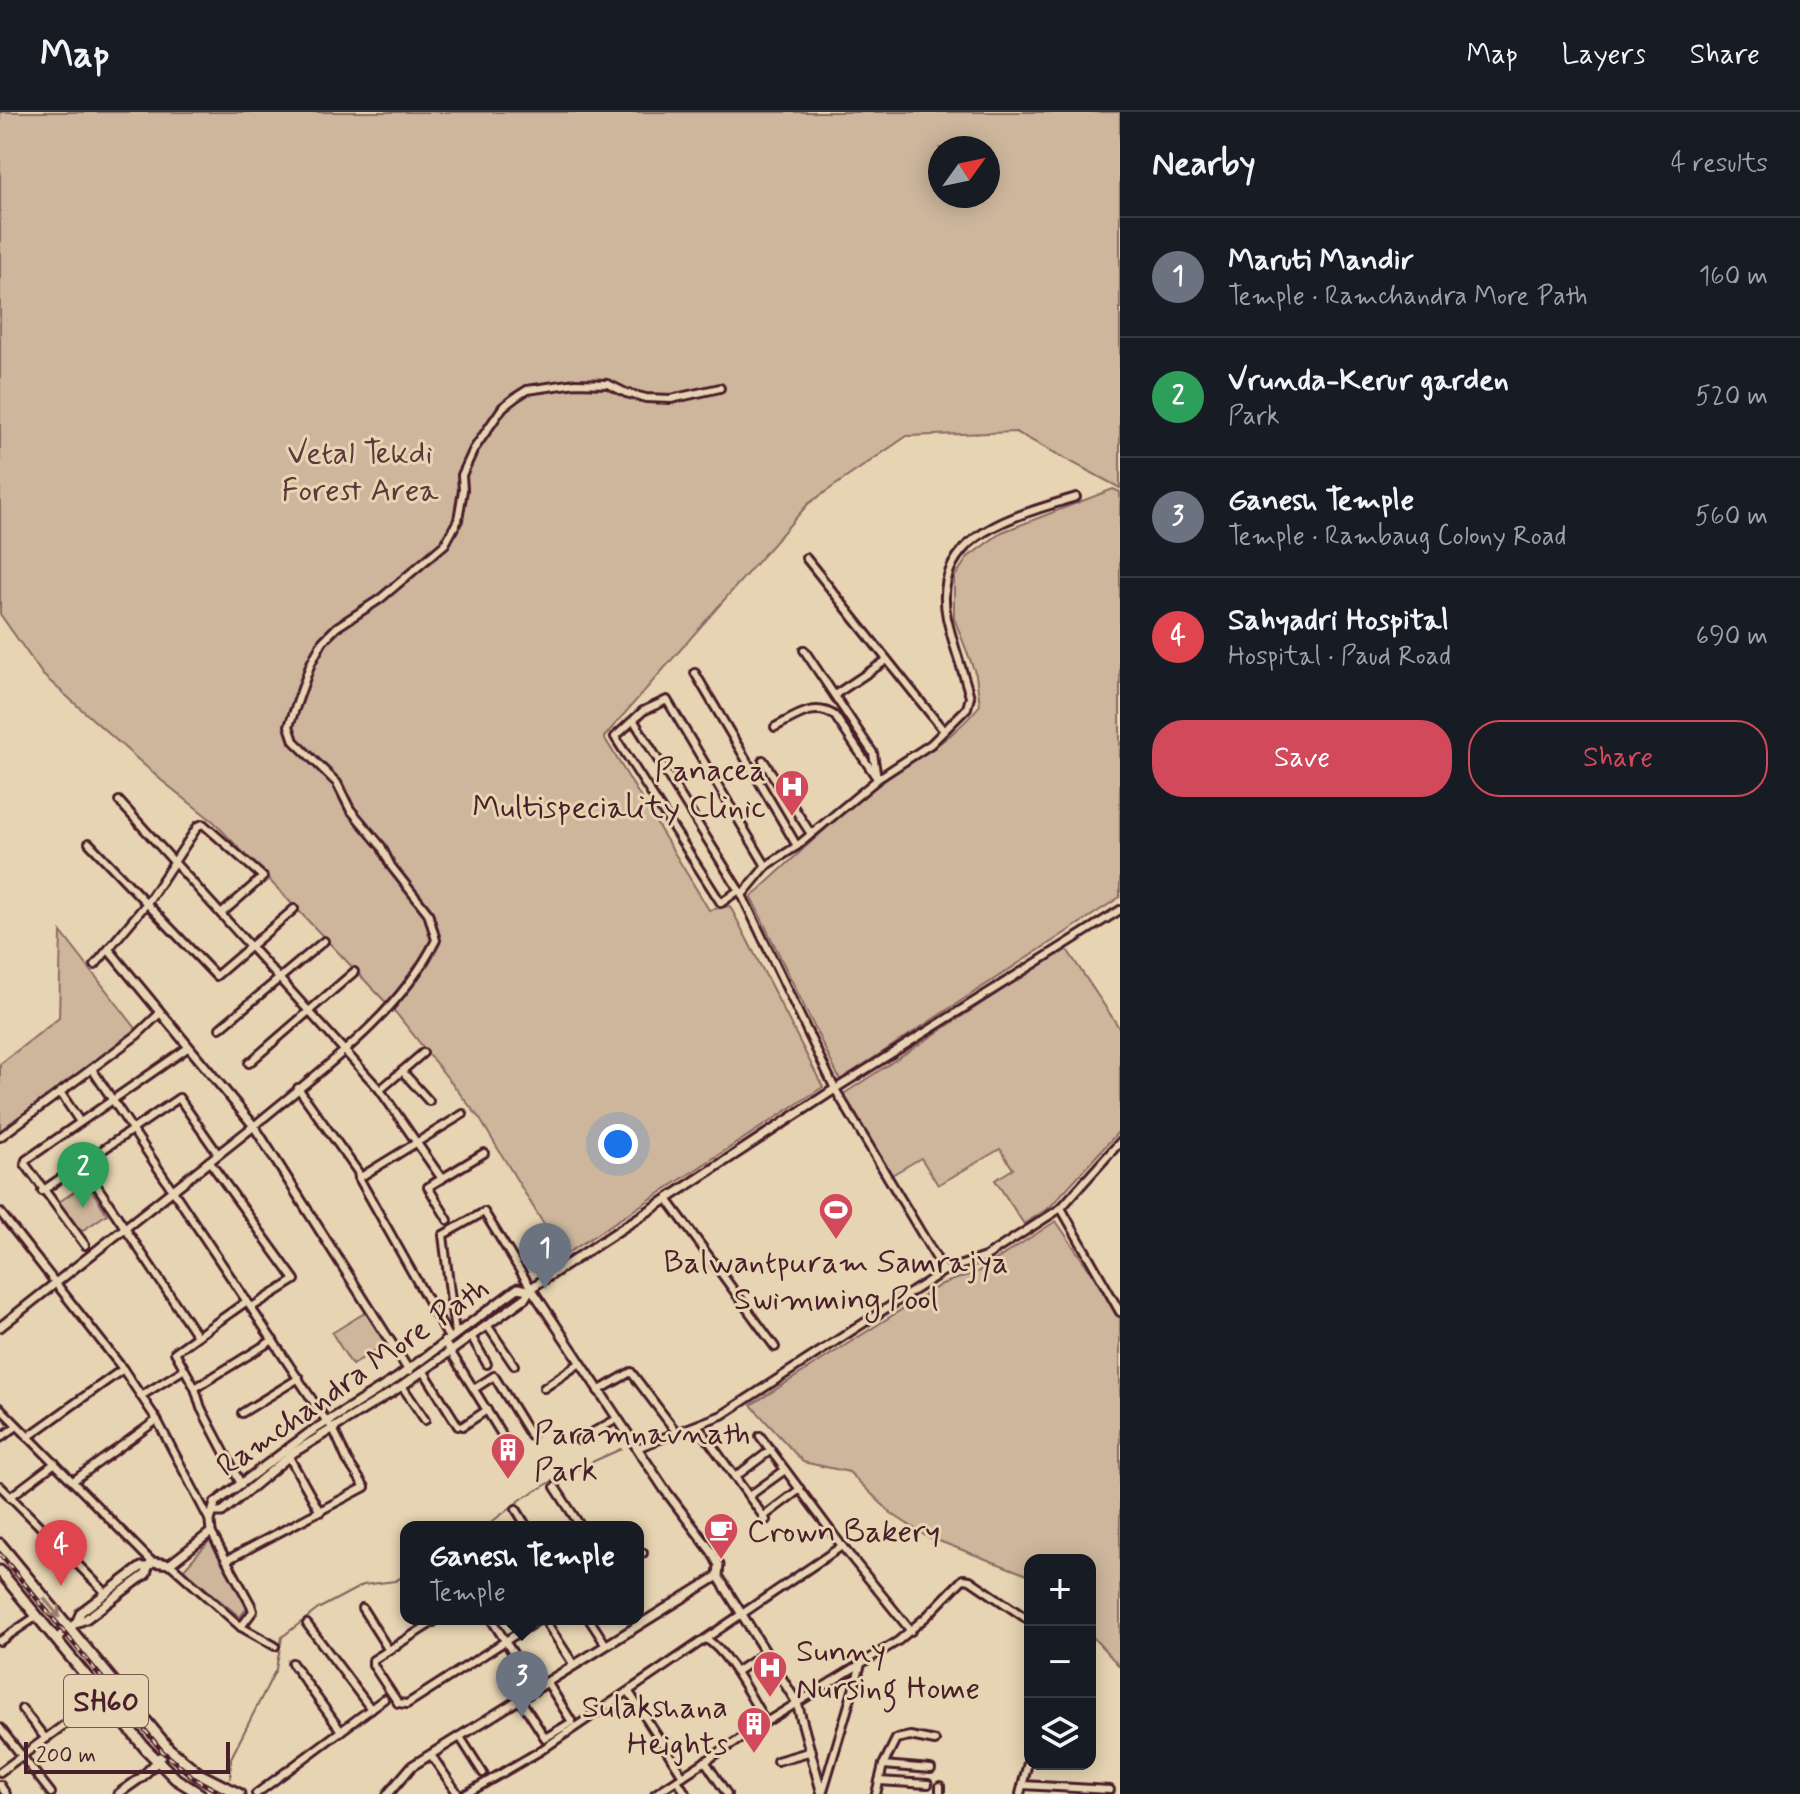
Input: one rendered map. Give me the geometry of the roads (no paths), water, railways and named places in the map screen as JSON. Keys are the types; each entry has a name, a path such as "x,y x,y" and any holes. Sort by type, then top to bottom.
{"main road":[{"name":"SH60","path":"0,1544 72,1626 169,1749 201,1775 239,1794"},
{"name":"SH60","path":"0,1571 158,1762 200,1794"}],"street":[{"path":"0,1327 254,1126 344,1049 387,1008 423,966 436,940 428,913 391,866 381,846 350,809 337,783 294,741 289,726 311,663 323,641 337,627 380,599 445,544 458,520 462,475 474,449 503,407 527,390 576,383 608,384 646,398 671,399 720,388"},
{"path":"766,866 667,700 643,711 615,737 721,903 740,893 766,866 797,846 877,779 931,744 967,708 970,701 947,615 948,574 952,563 978,535 1011,518 1076,497"},
{"path":"806,558 944,731"},
{"path":"804,650 873,753 877,779"},
{"path":"836,694 887,660"},
{"path":"695,673 797,846"},
{"path":"775,727 814,709 827,711 835,716 877,779"},
{"path":"634,721 740,893 835,1089 944,1271"},
{"path":"763,760 811,834"},
{"path":"119,801 380,1090 442,1179"},
{"path":"95,965 147,903 173,861 198,826 203,824 263,877 221,914"},
{"path":"89,843 216,976 294,909"},
{"path":"835,1089 1120,910"},
{"path":"220,1028 324,941"},
{"path":"109,950 254,1126 413,1377"},
{"path":"249,1063 354,972"},
{"path":"0,1137 137,1035 160,1013"},
{"path":"85,1245 42,1191 25,1164 26,1160 189,1047"},
{"path":"380,1090 423,1053"},
{"path":"92,1069 330,1425 347,1460 365,1487 227,1560"},
{"path":"402,1071 429,1101"},
{"path":"298,1088 358,1172 449,1338"},
{"name":"Ramchandra More Path","path":"529,1289 518,1288 330,1425 222,1512 214,1512 215,1503 289,1447 330,1425 402,1386 525,1298 529,1289 835,1089"},
{"path":"60,1092 80,1122"},
{"path":"42,1191 179,1098 218,1154"},
{"path":"359,1178 463,1114"},
{"path":"637,1448 722,1415 944,1271 985,1257 1061,1208 1120,1142"},
{"path":"448,1220 428,1187 484,1153"},
{"path":"209,1161 295,1280 250,1304 175,1352 241,1484"},
{"path":"83,1165 197,1336"},
{"path":"667,1199 775,1347"},
{"path":"1061,1208 1120,1312"},
{"path":"0,1212 123,1369 157,1420 253,1611 241,1627"},
{"path":"507,1443 451,1351 449,1338 443,1235 484,1212 529,1289 665,1490 712,1552 719,1565 718,1576 797,1703 822,1794"},
{"path":"487,1325 514,1365"},
{"path":"471,1336 487,1364"},
{"path":"195,1388 273,1340"},
{"path":"544,1388 580,1363"},
{"path":"28,1437 123,1369"},
{"path":"141,1396 183,1370"},
{"path":"423,1370 460,1426 487,1410"},
{"path":"598,1391 631,1372 677,1433"},
{"path":"474,1389 494,1376 531,1436"},
{"path":"242,1413 299,1378"},
{"path":"402,1386 425,1420"},
{"path":"0,1408 150,1565"},
{"path":"579,1440 617,1419"},
{"path":"73,1481 157,1420"},
{"path":"0,1438 17,1426"},
{"path":"698,1426 765,1518 800,1489"},
{"path":"760,1436 842,1546 911,1631"},
{"path":"735,1477 771,1450"},
{"path":"289,1457 320,1512"},
{"path":"10,1497 55,1463"},
{"path":"749,1496 785,1470"},
{"path":"0,1486 105,1592"},
{"path":"555,1487 577,1521"},
{"path":"516,1509 523,1521"},
{"path":"210,1521 214,1512"},
{"path":"72,1626 81,1612 141,1567 170,1564 211,1532"},
{"path":"466,1794 540,1751 842,1546"},
{"path":"170,1564 241,1627 275,1646"},
{"path":"56,1639 146,1574 150,1565"},
{"path":"644,1617 718,1576"},
{"path":"655,1794 911,1631 965,1579 1024,1617"},
{"path":"362,1608 388,1649"},
{"path":"0,1641 37,1616"},
{"path":"307,1624 371,1709"},
{"path":"422,1625 374,1659 373,1665 401,1704 407,1704 532,1625"},
{"path":"495,1625 536,1689"},
{"path":"546,1625 574,1665"},
{"path":"593,1625 606,1645"},
{"path":"388,1794 412,1766 606,1645 632,1625"},
{"path":"706,1639 726,1659 766,1722"},
{"path":"739,1670 766,1652"},
{"path":"292,1663 341,1731"},
{"path":"822,1794 861,1664"},
{"path":"520,1699 545,1738 572,1722 547,1682"},
{"path":"629,1692 680,1778 686,1794"},
{"path":"0,1772 102,1697"},
{"path":"256,1794 384,1699"},
{"path":"22,1709 46,1739"},
{"path":"0,1728 51,1793"},
{"path":"876,1794 891,1744 902,1735 935,1741"},
{"path":"460,1737 483,1773"},
{"path":"118,1794 158,1762 169,1749"},
{"path":"777,1761 812,1751"},
{"path":"431,1755 458,1794"},
{"path":"705,1761 727,1794"},
{"path":"883,1765 931,1769"},
{"path":"1020,1794 1026,1770"},
{"path":"879,1781 928,1784"},
{"path":"0,1785 6,1794"},
{"path":"1023,1785 1110,1790"},
{"path":"940,1786 940,1794"}],"waterway":[{"path":"493,1521 523,1498 563,1475 621,1449"},
{"path":"231,1778 231,1758 276,1669 282,1637 318,1609 363,1585 400,1578"}],"railway":[{"path":"0,1554 163,1752 195,1779 223,1794"}],"place":[{"name":"Panacea Multispeciality Clinic","path":"792,818"},
{"name":"Vrunda-Kerur garden","path":"83,1208"},
{"name":"Balwantpuram Samrajya Swimming Pool","path":"836,1241"},
{"name":"Maruti Mandir","path":"545,1289"},
{"name":"Paramnavnath Park","path":"508,1481"},
{"name":"Crown Bakery","path":"721,1561"},
{"name":"Sahyadri Hospital","path":"61,1586"},
{"name":"Sunny Nursing Home","path":"770,1699"},
{"name":"Ganesh Temple","path":"522,1717"},
{"name":"Sulakshana Heights","path":"754,1755"}],"park label":[{"name":"Vetal Tekdi Forest Area","path":"360,470"}]}
